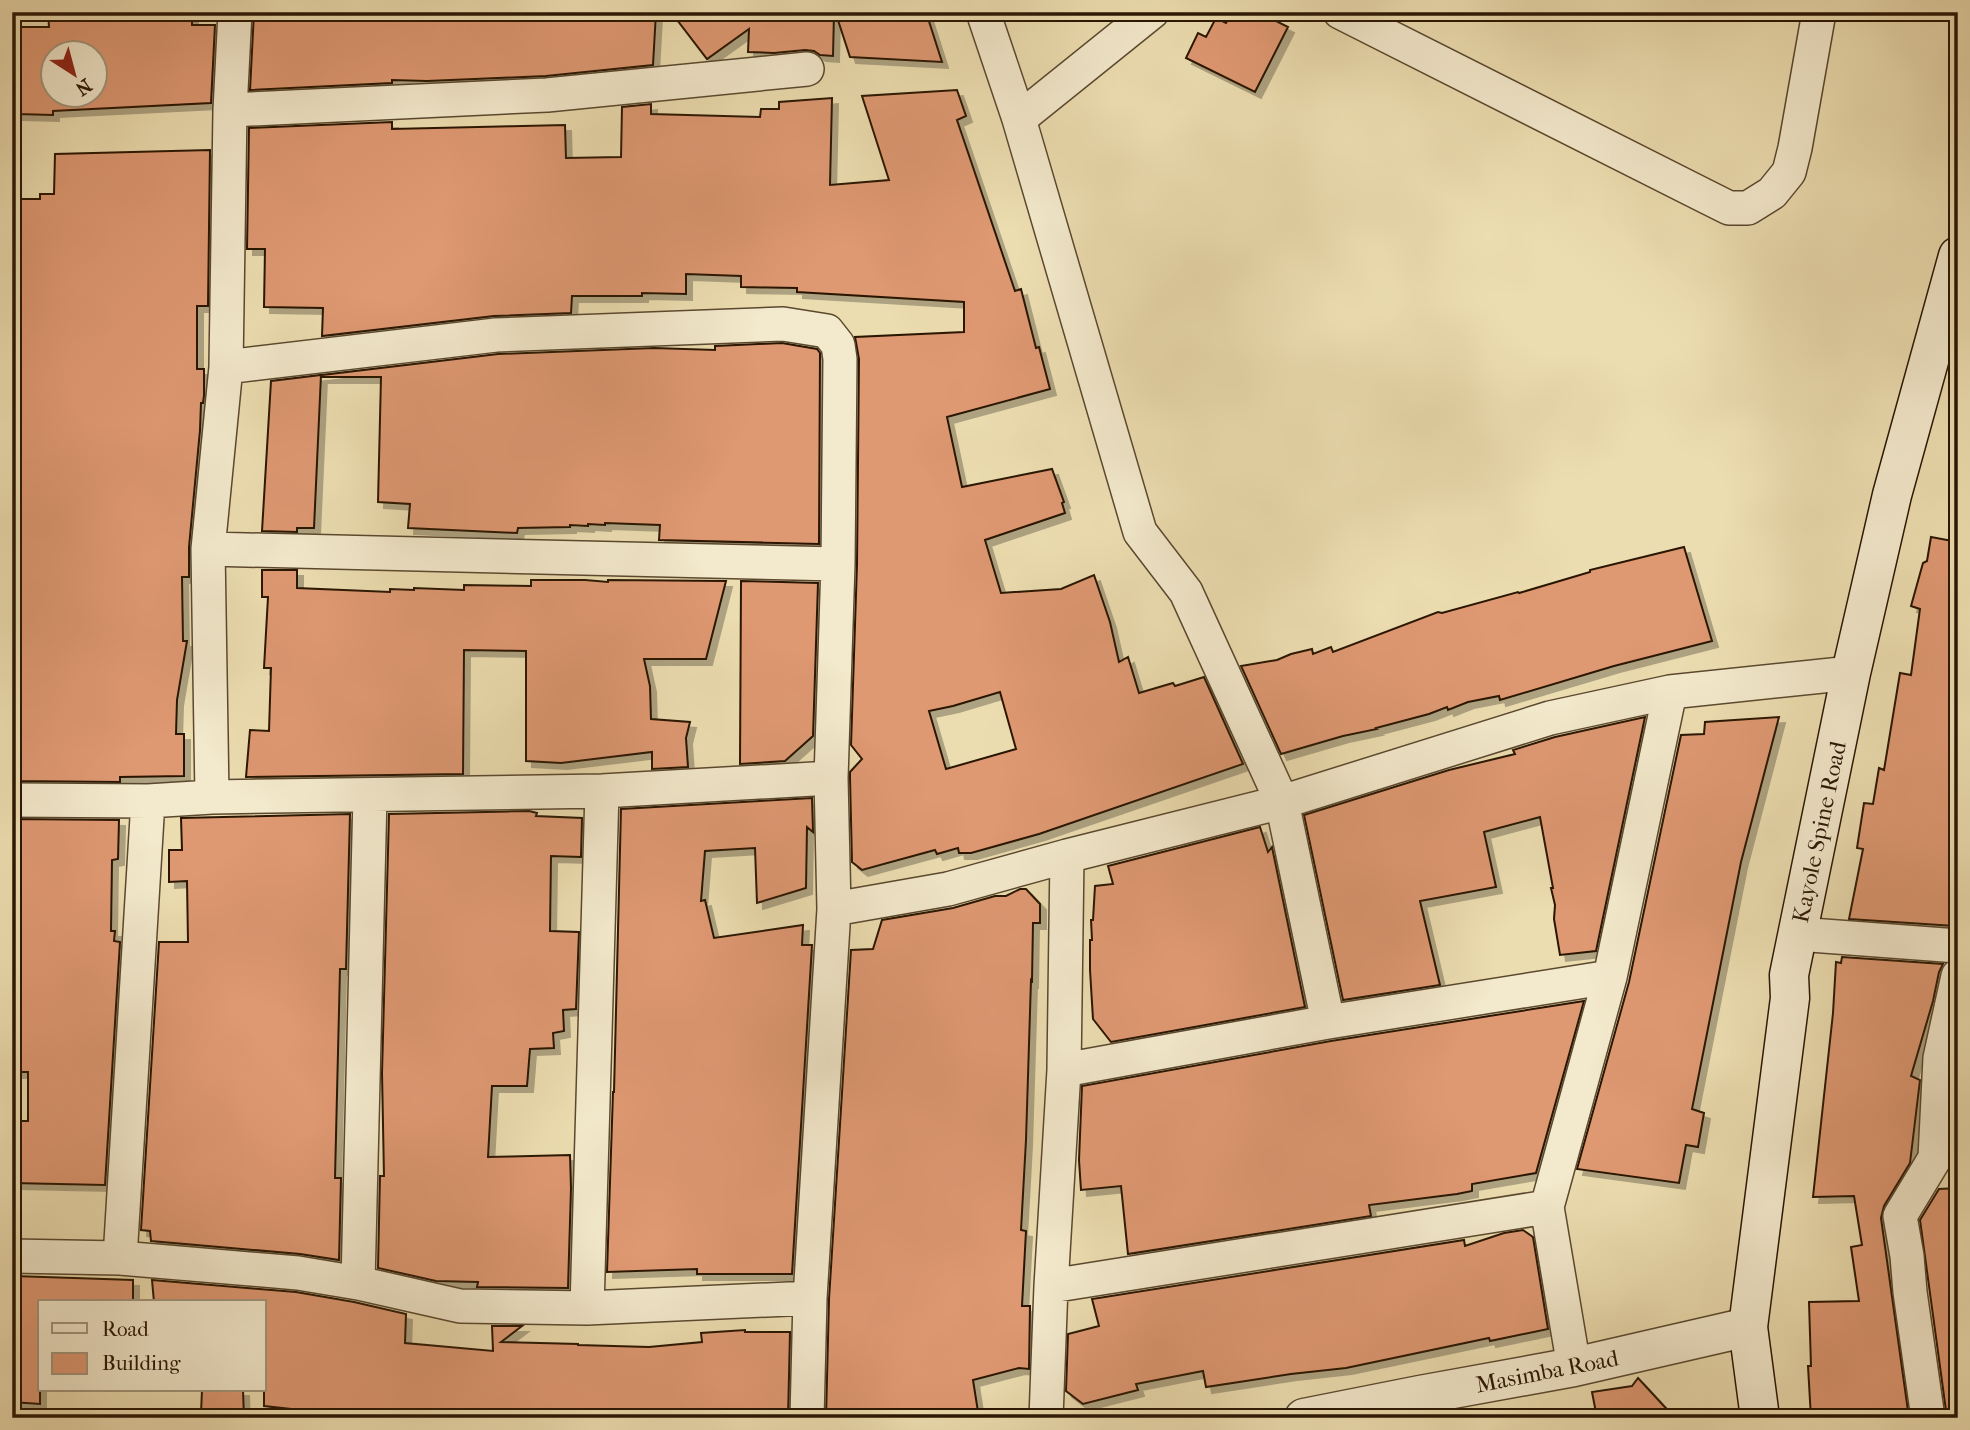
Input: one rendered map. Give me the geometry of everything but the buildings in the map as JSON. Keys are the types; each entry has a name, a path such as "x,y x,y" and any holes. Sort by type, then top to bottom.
{"main road":[{"name":"Kayole Spine Road","path":"1760,1418 1748,1327 1790,998 1789,975 1851,673 1892,495 1958,256"},
{"name":"Masimba Road","path":"1304,1418 1422,1406 1574,1367 1748,1327"}],"street":[{"path":"212,797 208,549 226,368 230,110 235,12"},
{"path":"983,12 1019,119 1140,532 1186,592 1282,802 1328,1022"},
{"path":"1019,119 1152,12"},
{"path":"1340,12 1729,208 1748,208 1772,193 1789,172 1818,18"},
{"path":"230,110 547,95 807,69"},
{"path":"226,368 496,335 783,324 827,331 838,345 838,564 831,778 834,909 810,1298 807,1418"},
{"path":"208,549 838,564"},
{"path":"834,909 947,889 1282,802 1550,718 1670,692 1851,673"},
{"path":"1574,1367 1547,1207 1610,977 1670,692"},
{"path":"12,800 148,801 212,797 602,791 831,778"},
{"path":"587,1308 602,791"},
{"path":"358,1283 370,796"},
{"path":"120,1258 148,801"},
{"path":"1046,1418 1064,1070 1067,856"},
{"path":"1797,934 1958,946"},
{"path":"1928,1418 1900,1216 1947,1163 1940,1058 1958,976"},
{"path":"1064,1070 1328,1022 1610,977"},
{"path":"1051,1286 1547,1207"},
{"path":"12,1256 120,1258 298,1273 358,1283 460,1306 587,1308 810,1298"}]}
